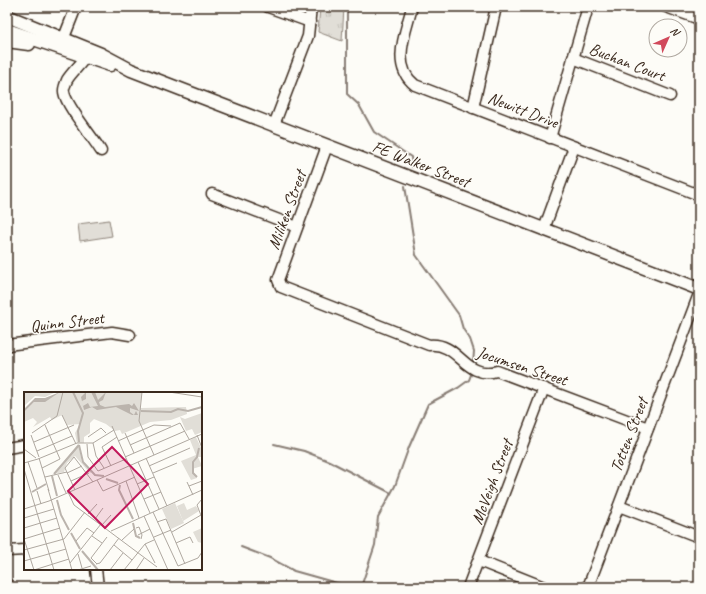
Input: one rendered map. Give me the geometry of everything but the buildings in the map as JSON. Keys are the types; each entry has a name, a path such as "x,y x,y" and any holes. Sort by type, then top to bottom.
{"main road":[{"name":"FE Walker Street","path":"7,16 64,40 88,54 699,289"},
{"name":"FE Walker Street","path":"7,30 69,52 88,54"},
{"path":"7,41 20,42 69,52"}],"street":[{"path":"64,40 76,7"},
{"path":"268,7 310,22"},
{"path":"274,125 308,36 311,7"},
{"name":"Newitt Drive","path":"412,7 400,61 404,75 408,80 422,89 699,195"},
{"path":"473,108 496,7"},
{"path":"550,138 588,7"},
{"path":"666,7 699,19"},
{"path":"88,54 67,81 63,90 67,100 93,136 101,151"},
{"name":"Buchan Court","path":"573,58 670,96"},
{"name":"Miliken Street","path":"279,285 278,280 328,146"},
{"path":"544,229 574,147"},
{"path":"212,194 297,227"},
{"name":"Jocumsen Street","path":"279,285 284,289 428,345 440,345 452,351 464,363 482,373 497,371 648,428"},
{"name":"Totten Street","path":"588,587 699,294"},
{"name":"Quinn Street","path":"7,345 112,332 130,336"},
{"name":"McVeigh Street","path":"468,587 544,388"},
{"path":"7,448 24,445"},
{"path":"619,506 699,537"},
{"path":"7,551 24,550"},
{"path":"479,561 544,587"},
{"path":"96,570 98,587"}],"green space":[{"path":"320,7 344,7 342,41 318,32"},
{"path":"109,220 112,236 80,241 78,224"}],"waterway":[{"path":"347,7 347,94 359,105 374,132 411,157 412,167"},
{"path":"405,186 416,255 459,315 463,329 470,339 474,351 473,365"},
{"path":"361,587 375,545 378,517 395,486 409,447 428,404 458,388 469,380 472,372"},
{"path":"274,444 304,451 329,461 391,493"},
{"path":"241,547 270,558 294,571 351,587"}]}
